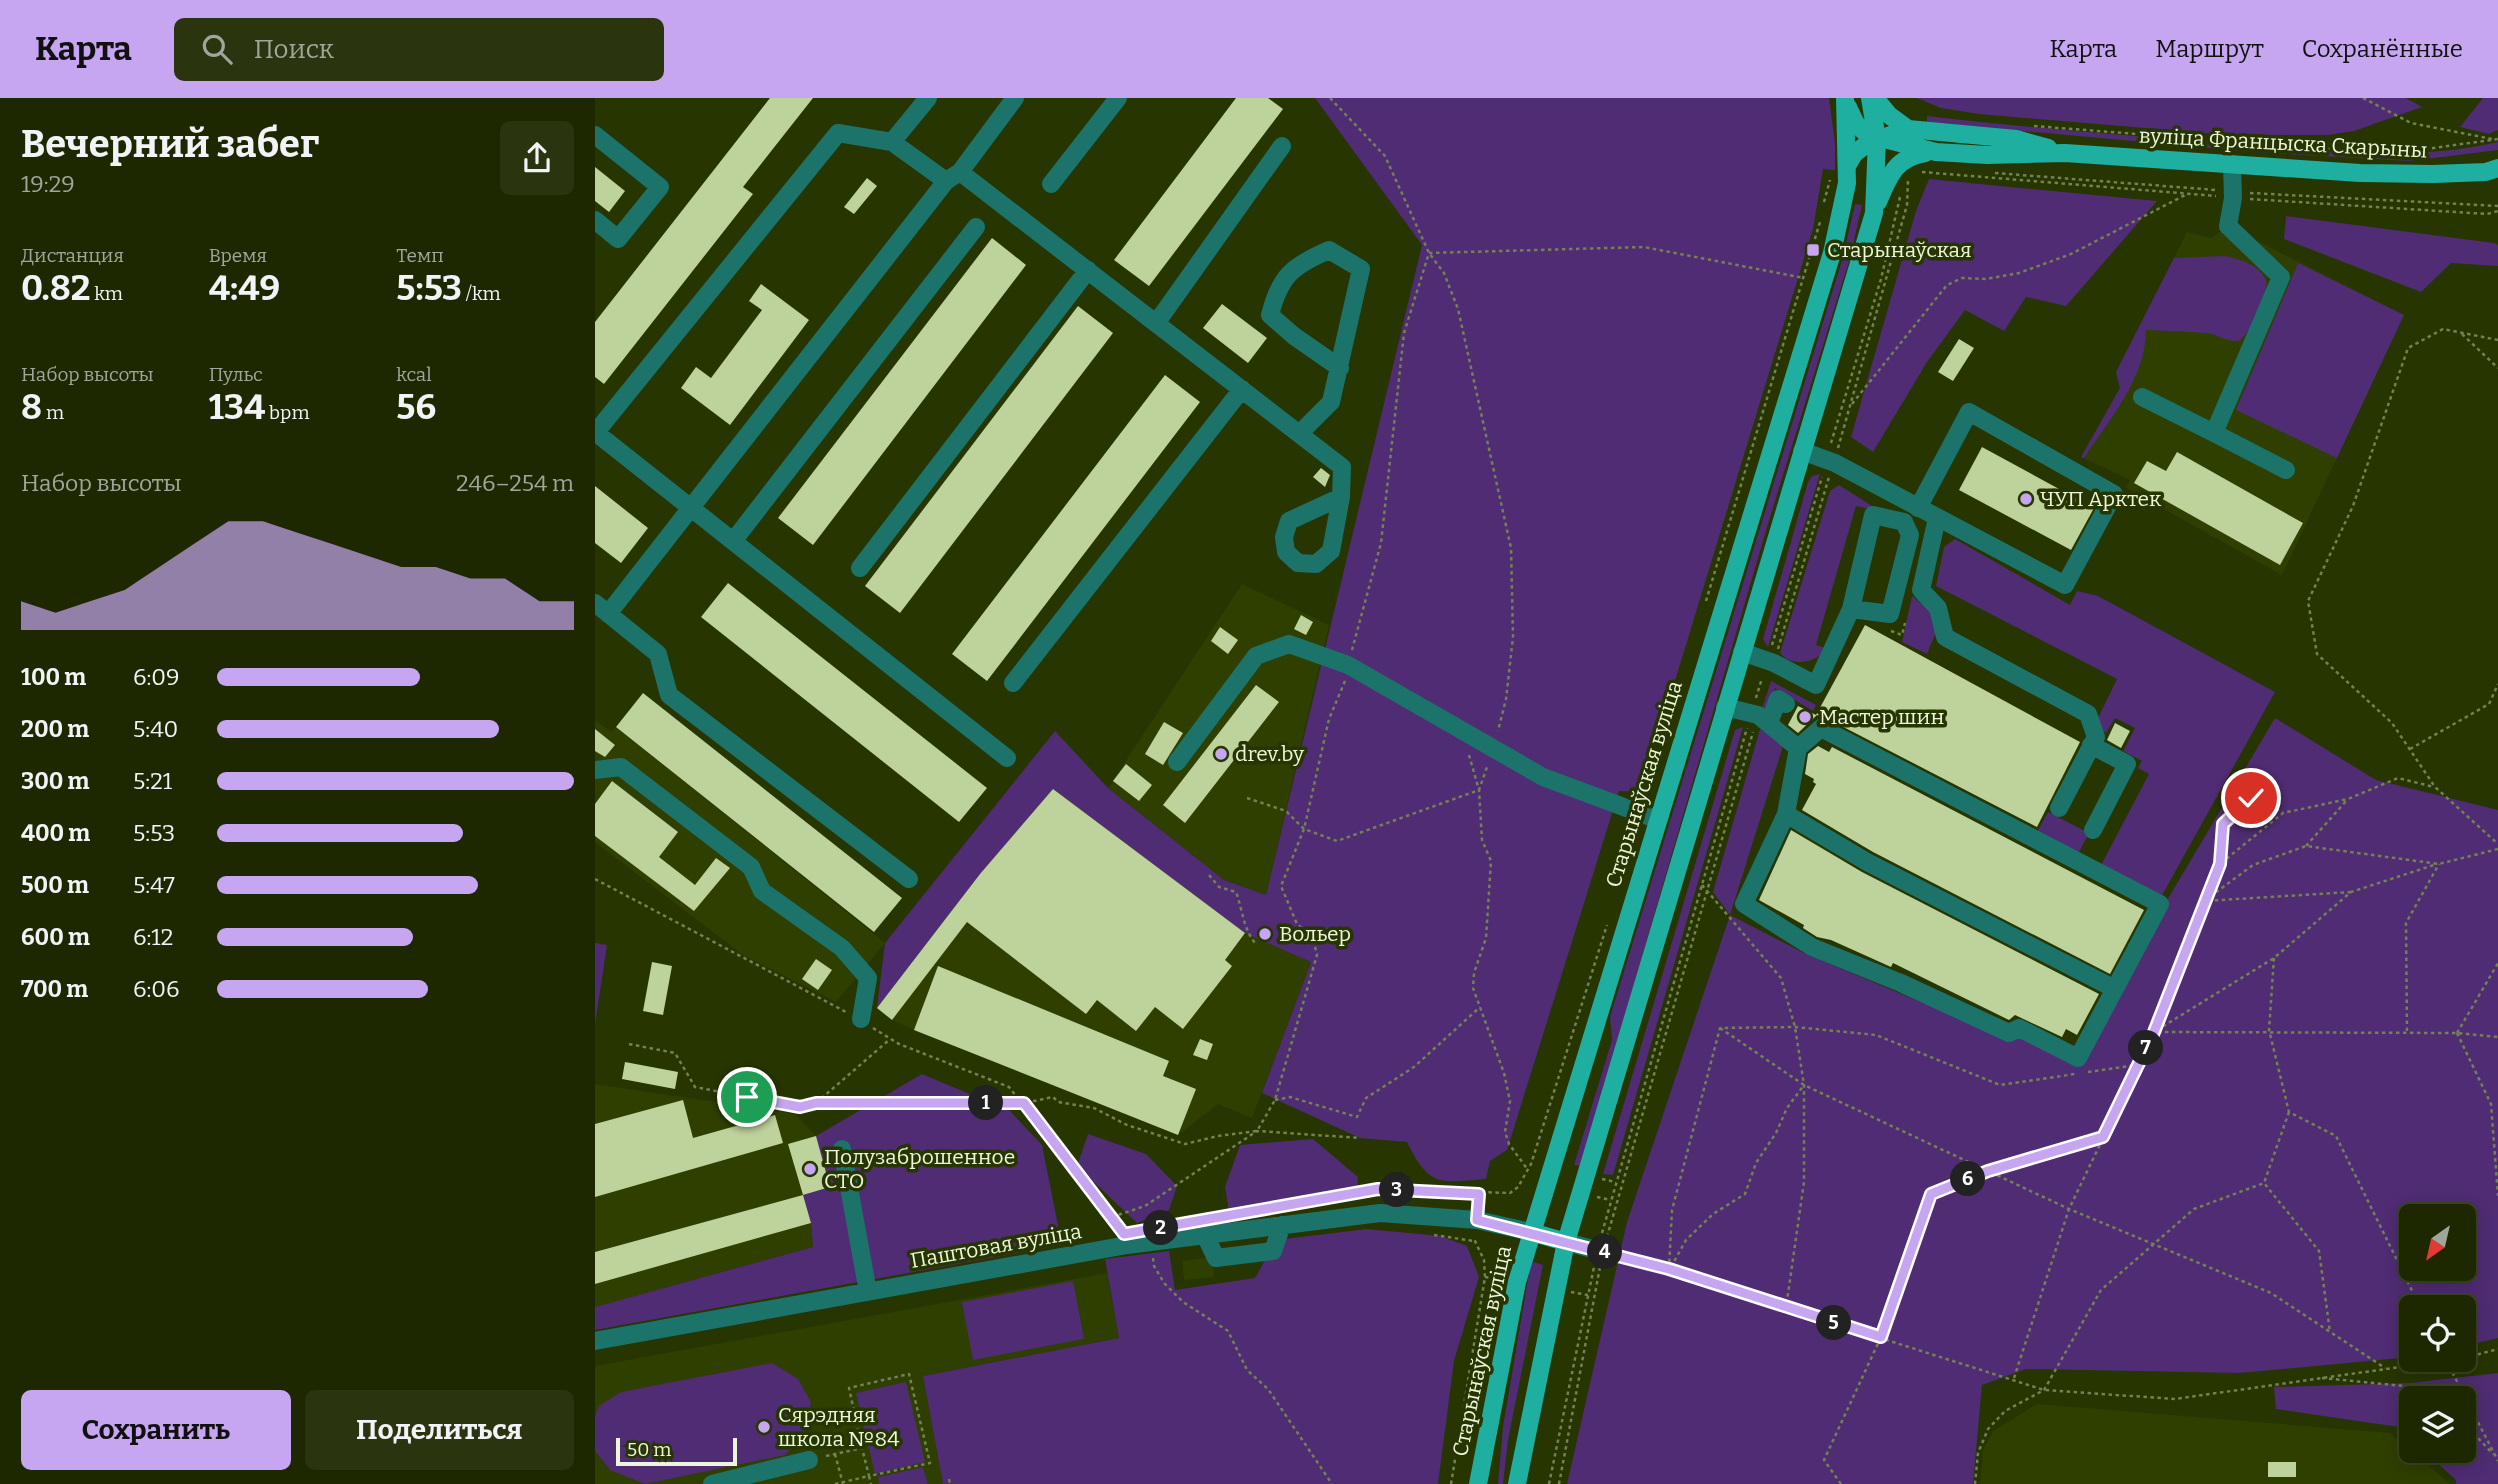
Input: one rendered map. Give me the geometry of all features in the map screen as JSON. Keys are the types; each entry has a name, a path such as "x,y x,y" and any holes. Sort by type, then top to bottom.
{"main road":[{"path":"1873,98 1889,116 1908,129"},
{"path":"1873,98 1877,138 1874,213"},
{"path":"1845,100 1856,124 1877,138"},
{"name":"Старынаўская вуліца","path":"1478,1484 1517,1282 1531,1232 1832,253 1844,202 1847,166 1845,100"},
{"name":"вуліца Францыска Скарыны","path":"1847,166 1860,148 1877,138 1908,129 2016,139 2065,153"},
{"name":"вуліца Францыска Скарыны","path":"1877,138 1936,152 1987,155 2065,153 2433,174 2486,172 2498,168"},
{"path":"1517,1484 1566,1242 1874,213 1895,165 1910,157 1936,152"},
{"path":"1531,1232 1566,1242"}],"street":[{"path":"892,142 928,98"},
{"path":"909,879 669,695 658,654 601,608 691,507 1015,98"},
{"path":"1051,184 1118,98"},
{"path":"1007,758 595,432 838,133 892,142 953,177 1088,270 1342,467 1342,497"},
{"path":"595,135 660,187 618,239 595,220"},
{"path":"1157,322 1282,146"},
{"path":"2214,433 2281,277 2228,226 2233,195 2232,164"},
{"path":"734,540 977,227"},
{"path":"1299,434 1331,402 1340,368 1361,269 1329,250 1298,263 1277,289 1270,316 1294,337 1340,368"},
{"path":"860,568 1088,270"},
{"path":"1013,682 1242,389"},
{"path":"2142,397 2286,470"},
{"path":"1802,451 1831,461 1918,508 2065,585 2114,494 1969,412 1918,508"},
{"path":"1742,652 1771,662 1816,685 1851,609 1873,515 1904,522 1910,535 1890,614 1851,609"},
{"path":"1937,518 1921,590 1938,608 1945,638 2088,714 2096,737 2059,808"},
{"path":"1177,762 1256,656 1289,644 1348,666 1543,777 1657,819"},
{"path":"1759,717 1778,699 1786,704"},
{"path":"1725,707 1759,717 1798,748"},
{"path":"1821,728 2160,904 2078,1058 2019,1028 2009,1034 1901,983 1812,947 1744,904 1786,814 1798,748 1821,728"},
{"path":"2091,745 2127,764 2094,830"},
{"path":"595,771 621,767 751,867 762,891 842,948 868,978 861,1019"},
{"path":"1786,814 1867,862 2115,989"},
{"path":"842,1149 868,1292"},
{"name":"Паштовая вуліца","path":"595,1341 1127,1245 1205,1235 1281,1216 1380,1213 1477,1220 1531,1232"},
{"path":"1205,1235 1216,1258 1273,1251 1281,1216"},
{"path":"1566,1242 1605,1252"},
{"path":"712,1484 809,1460"}],"path":[{"path":"1330,98 1385,156 1429,253 1444,273 1458,309 1511,548 1513,637 1506,699 1479,790"},
{"path":"2363,98 2411,123 2497,140"},
{"path":"2029,125 2342,150 2419,150 2497,140"},
{"path":"2233,195 1929,168 1919,171 2188,194 2498,209"},
{"path":"1549,1484 1588,1296 1605,1252 1759,717 1771,662 1831,461 1881,279 1900,192 1909,176 1907,205 1850,407 1831,461 1771,662"},
{"path":"1824,206 1828,179"},
{"path":"1850,407 1947,285 1962,278 1986,279 2019,273 2071,254 2188,194"},
{"path":"1705,605 1821,217"},
{"path":"1429,253 1644,247 1804,278"},
{"path":"1111,1217 1145,1206 1257,1131 1275,1100 1317,955 1313,938 1297,924 1280,886 1304,829 1329,719 1343,692 1381,543 1404,333 1429,253"},
{"path":"2498,340 2443,329 2408,348 2353,506 2308,601 2317,654 2392,723 2435,787 2498,844"},
{"path":"2461,333 2498,368"},
{"path":"2410,749 2489,704 2498,684"},
{"path":"1559,1484 1605,1252 1702,885 1759,717"},
{"path":"1454,726 1471,758 1479,790 1482,840 1491,861 1486,938 1474,973 1473,988 1504,1073 1510,1101 1505,1132 1528,1170"},
{"path":"2220,864 2283,813 2348,799 2398,778 2435,787"},
{"path":"1247,798 1286,811 1304,829 1337,841 1479,790"},
{"path":"2014,1378 2069,1209 2154,1032 2220,864 2223,824 2251,798 2283,813"},
{"path":"2306,846 2348,799"},
{"path":"2204,901 2253,865 2306,846 2439,864"},
{"path":"2204,901 2351,891 2498,849"},
{"path":"2407,1032 2406,923 2439,864"},
{"path":"1209,875 1219,887 1236,892 1243,911 1246,932 1256,944"},
{"path":"595,879 803,992 861,1019 889,1040 1009,1087 1124,1234"},
{"path":"1702,885 1781,978 1795,1027 1804,1085 1804,1182 1786,1308"},
{"path":"2154,1032 2274,958 2351,891"},
{"path":"1281,1216 1378,1189 1510,1193 1518,1187 1528,1170 1607,926"},
{"path":"2264,1183 2289,1112 2269,1030 2274,958"},
{"path":"2457,1033 2498,963"},
{"path":"1275,1100 1290,1097 1357,1117 1366,1098 1414,1067 1480,1007"},
{"path":"1720,1028 1795,1027 1877,1035 2000,1085 2137,1065"},
{"path":"1669,1269 1672,1209 1720,1028"},
{"path":"1720,1028 1804,1085 2069,1209 2271,1293 2386,1369"},
{"path":"2154,1032 2407,1032 2498,1037"},
{"path":"2457,1033 2491,1104 2498,1196"},
{"path":"816,1103 889,1040"},
{"path":"629,1044 675,1053 695,1087 800,1107 816,1103 1024,1103 1053,1097 1058,1102 1094,1108 1127,1125 1185,1144 1257,1131 1360,1138"},
{"path":"1669,1269 1686,1240 1713,1214 1745,1194 1756,1163 1776,1133 1787,1108 1804,1085"},
{"path":"2289,1112 2336,1136 2414,1295"},
{"path":"1841,1484 1824,1460 1881,1337 1931,1194 1988,1171 2103,1137"},
{"path":"1975,1484 1978,1452 1987,1429 2005,1411 2044,1390 2101,1290 2194,1209 2264,1183"},
{"path":"2264,1183 2319,1251 2330,1332"},
{"path":"1451,1484 1485,1277 1484,1260 1474,1241 1477,1220"},
{"path":"1430,1235 1474,1241"},
{"path":"1605,1252 1669,1269 2014,1378 2044,1390 2175,1399 2399,1367"},
{"path":"1153,1253 1154,1266 1164,1283 1183,1302 1228,1331 1247,1370 1268,1389 1332,1484"},
{"path":"1485,1277 1517,1282"},
{"path":"1555,1289 1588,1296"},
{"path":"2476,1355 2498,1349"},
{"path":"2453,1372 2498,1460"},
{"path":"835,1484 843,1483 869,1476 930,1463 909,1374 849,1388 862,1448 869,1476 871,1484"},
{"path":"2315,1377 2404,1386"},
{"path":"2476,1436 2498,1460"},
{"path":"809,1460 862,1448"},
{"path":"835,1454 843,1483"}],"shaded area":[{"path":"1315,98 1829,98 1835,143 1835,170 1823,169 1813,229 1645,779 1640,792 1619,791 1507,1150 1490,1161 1486,1179 1437,1179 1422,1167 1407,1142 1360,1138 1262,1093 1311,962 1245,933 1053,789 980,874 877,1008 885,943 1055,731 1108,788 1224,880 1266,895 1422,245"},
{"path":"1917,98 2406,98 2422,107 2354,131 2328,135 2228,135 1979,114 1941,108"},
{"path":"2483,98 2498,98 2498,130 2489,134 2460,127"},
{"path":"1927,116 2080,132 2366,153 2432,152 2498,142 2498,150 2410,161 2252,152 1927,122"},
{"path":"1929,179 2157,201 2066,306 2026,297 2004,331 1965,310 1927,362 1873,452 1851,437 1916,211"},
{"path":"1855,204 1862,205 1850,258 1767,527 1581,1166 1574,1165 1612,1040 1610,1017 1843,257"},
{"path":"2286,216 2494,243 2498,245 2498,266 2451,263 2421,292 2284,239"},
{"path":"2228,226 2404,315 2282,575 2126,488 2130,480 2081,457 2120,388 2116,372 2187,232 2211,238"},
{"path":"2225,256 2253,266 2266,280 2262,303 2248,332 2243,338 2234,341 2211,334 2146,330 2140,365 2133,382 2084,458 2081,457 2120,388 2116,372 2174,258"},
{"path":"2298,263 2404,315 2337,458 2236,410"},
{"path":"1820,474 1768,647 1763,639 1808,482 1812,476"},
{"path":"1839,485 1872,506 1869,509 1856,506 1816,645 1829,649 1805,662 1791,661 1780,653 1830,491"},
{"path":"1955,539 2070,605 2077,591 2098,596 2275,692 2160,899 2100,867 2149,774 2138,768 2142,761 2123,751 2135,728 2115,718 2106,733 2102,730 2098,718 2117,679 1936,586 1944,547"},
{"path":"1242,584 1329,625 1266,895 1224,880 1108,788"},
{"path":"1912,596 1934,614 1936,632 1927,654 1902,642"},
{"path":"1771,681 1816,705 1813,711 1775,688 1767,713 1762,709"},
{"path":"2275,718 2376,780 2498,810 2498,1338 2476,1343 2476,1295 2399,1295 2399,1358 2239,1373 2026,1369 1982,1385 1973,1484 1567,1484 1627,1222 1730,915 1806,954 2014,1041 2019,1035 2078,1065 2166,902"},
{"path":"595,720 611,732 616,727 885,943 836,1002 743,955 595,842"},
{"path":"1743,727 1613,1175 1603,1174 1735,730"},
{"path":"1760,729 1784,743 1730,915 1713,892"},
{"path":"1053,789 1246,931 1311,962 1252,1118 1218,1104 1178,1135 914,1030 892,1020 877,1008 980,874"},
{"path":"2048,812 2089,833 2078,854 2037,832"},
{"path":"595,943 607,945 595,1024"},
{"path":"922,1074 1010,1111 1042,1145 1062,1245 595,1330 595,1307 813,1247 811,1223 803,1195 830,1187 816,1136"},
{"path":"595,1084 795,1114 816,1136 830,1187 803,1195 811,1223 813,1247 595,1307"},
{"path":"1088,1134 1146,1154 1177,1186 1169,1210 1137,1223 1077,1166"},
{"path":"1313,1139 1358,1177 1357,1193 1230,1217 1225,1187 1240,1145"},
{"path":"1367,1229 1440,1236 1467,1246 1479,1277 1454,1361 1438,1484 943,1484 923,1376 1119,1338 1105,1259 1169,1251 1175,1290 1255,1278 1276,1240"},
{"path":"1212,1257 1214,1277 1184,1280 1182,1261"},
{"path":"1531,1261 1543,1265 1508,1440 1503,1484 1498,1484 1503,1427"},
{"name":"Сярэдняя школа №84","path":"1107,1273 1119,1338 923,1376 943,1484 595,1484 595,1366"},
{"path":"1073,1281 1084,1339 973,1360 962,1302"},
{"path":"772,1363 798,1379 811,1402 807,1428 785,1455 645,1484 610,1470 595,1451 595,1417 599,1406 621,1392"},
{"path":"2498,1373 2498,1484 2456,1484 2456,1480 2437,1463 2476,1463 2476,1386 2399,1386 2399,1427 2276,1409 2274,1387 2410,1383"},
{"path":"906,1382 925,1462 875,1474 856,1393"},
{"path":"2037,1404 2390,1433 2399,1441 2399,1463 2425,1463 2450,1484 1980,1484 1983,1450 1993,1431"},
{"path":"923,1467 928,1484 879,1484 878,1477"}],"building":[{"path":"770,98 813,98 743,187 753,194 604,384 595,377 595,322"},
{"path":"1236,98 1268,98 1283,109 1149,286 1114,260"},
{"path":"595,167 625,191 609,212 595,201"},
{"path":"867,178 877,186 854,214 844,207"},
{"path":"992,238 1026,265 813,545 778,518"},
{"path":"761,284 809,320 730,425 681,388 696,367 711,378 762,310 749,301"},
{"path":"1222,304 1267,338 1248,363 1203,328"},
{"path":"1078,306 1113,333 900,613 865,586"},
{"path":"1959,339 1974,348 1953,381 1938,372"},
{"path":"1165,375 1200,402 987,681 952,654"},
{"name":"ЧУП Арктек","path":"1982,447 2094,508 2071,550 1959,490"},
{"path":"2177,452 2303,523 2280,565 2134,483 2147,461 2166,471"},
{"path":"1321,468 1330,475 1325,487 1313,477"},
{"path":"595,486 648,528 621,563 595,543"},
{"path":"728,583 987,788 959,822 701,617"},
{"path":"1301,615 1313,622 1306,635 1294,629"},
{"path":"1865,625 2080,742 2037,827 1826,718 1817,715 1798,733 1788,725 1798,706 1816,715"},
{"path":"1220,627 1238,640 1228,654 1211,641"},
{"name":"drev.by","path":"1256,685 1279,702 1185,823 1163,805"},
{"path":"643,693 902,898 874,932 616,727"},
{"path":"1164,722 1183,733 1163,765 1145,754"},
{"path":"2115,723 2130,731 2121,748 2107,740"},
{"path":"595,729 615,745 605,757 595,751"},
{"path":"1818,746 1829,752 1832,747 2144,910 2110,974 1873,852 1802,810 1816,784 1814,779 1805,774 1808,754"},
{"path":"1126,764 1152,785 1139,801 1113,781"},
{"path":"612,781 678,832 659,857 695,885 716,858 730,868 694,911 595,836 595,804"},
{"path":"1053,789 1245,933 1225,960 1232,966 1183,1029 1155,1007 1136,1031 1097,1000 1086,1014 967,922 892,1020 877,1008 980,874"},
{"path":"1791,830 1862,872 2099,994 2077,1035 2066,1029 2062,1037 2015,1015 2009,1020 1893,963 1891,967 1831,940 1817,937 1803,928 1804,925 1759,900"},
{"path":"816,959 832,970 818,990 802,979"},
{"path":"652,962 672,966 663,1015 643,1011"},
{"path":"938,966 1169,1061 1163,1076 1196,1089 1178,1135 914,1030"},
{"path":"1200,1039 1213,1044 1207,1060 1193,1055"},
{"path":"625,1062 678,1072 675,1089 622,1079"},
{"path":"683,1100 693,1138 775,1115 783,1143 595,1197 595,1124"},
{"name":"Полузаброшенное СТО","path":"816,1136 830,1187 803,1195 788,1144"},
{"path":"803,1195 811,1223 595,1284 595,1252"},
{"path":"2268,1462 2296,1462 2296,1477 2268,1477"}],"place":[{"name":"Старынаўская","path":"1813,250"},
{"name":"ЧУП Арктек","path":"2026,499"},
{"name":"Мастер шин","path":"1805,717"},
{"name":"drev.by","path":"1221,754"},
{"name":"Вольер","path":"1265,934"},
{"name":"Полузаброшенное СТО","path":"810,1169"},
{"name":"Сярэдняя школа №84","path":"764,1427"}],"route":[{"path":"747,1097 800,1107 816,1103 1024,1103 1124,1234 1378,1189 1479,1194 1477,1220 1669,1269 1881,1337 1931,1194 1988,1171 2103,1137 2154,1032 2220,864 2223,824 2251,798"}]}
